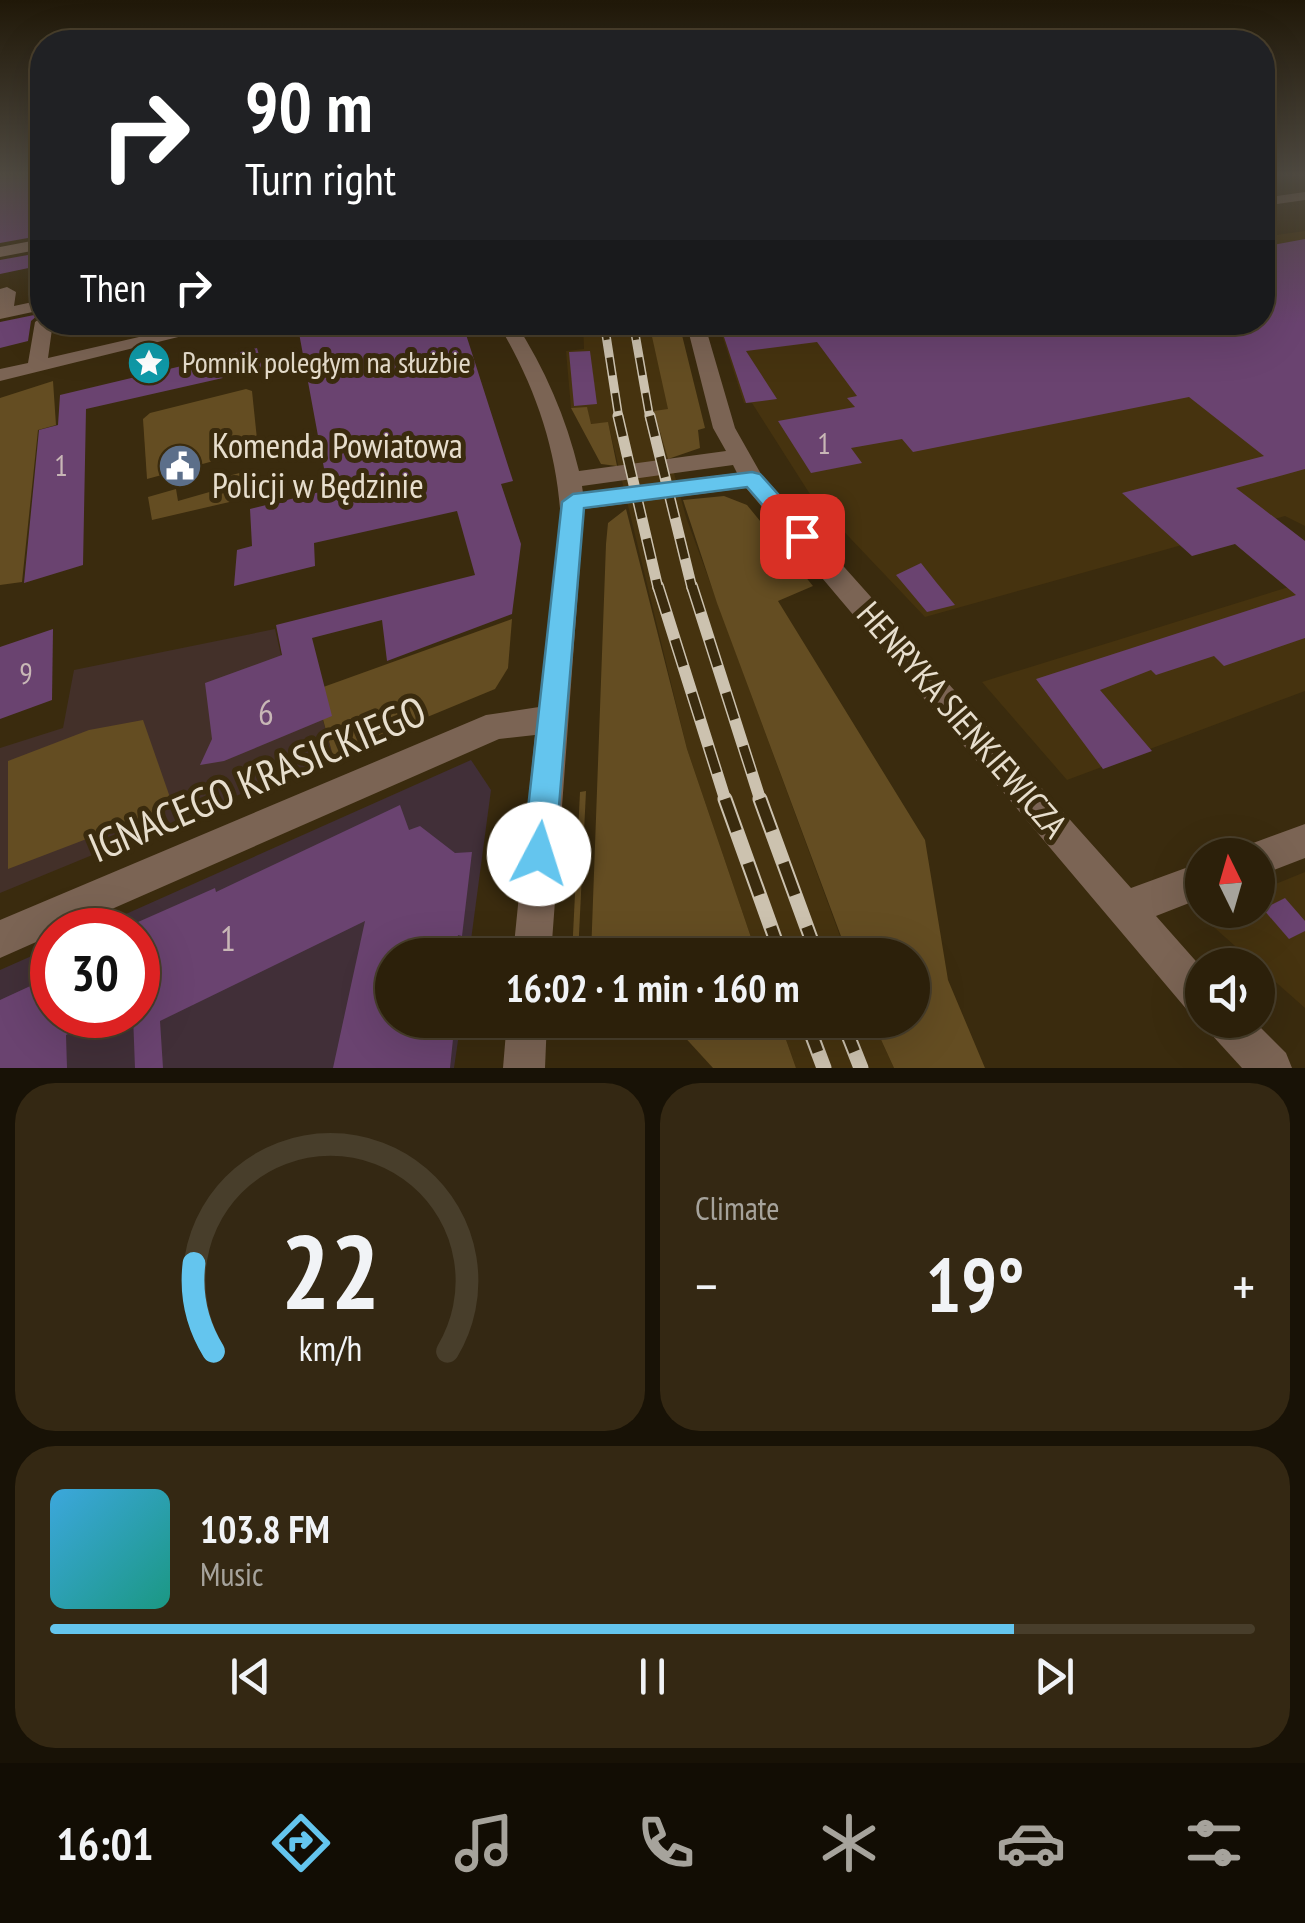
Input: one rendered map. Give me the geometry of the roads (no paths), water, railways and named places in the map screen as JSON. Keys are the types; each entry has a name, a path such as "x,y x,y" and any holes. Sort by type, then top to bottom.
{"street":[{"path":"0,252 30,246"},
{"path":"1,307 30,306"},
{"path":"36,366 42,335"},
{"path":"0,375 173,335"},
{"path":"514,335 529,359 572,491 534,938"},
{"name":"HENRYKA SIENKIEWICZA","path":"699,335 724,428 745,468 1185,977"},
{"path":"572,491 745,468"},
{"name":"IGNACEGO KRASICKIEGO","path":"0,939 497,724 554,720"},
{"path":"1275,853 1305,842"},
{"path":"1128,908 1185,886"},
{"path":"524,1068 526,1038"},
{"path":"1242,1038 1271,1068"}],"railway":[{"path":"606,335 619,419"},
{"path":"635,335 650,419"},
{"path":"618,416 658,588"},
{"path":"650,416 692,588"},
{"path":"658,586 725,800"},
{"path":"692,586 760,800"},
{"path":"725,800 775,938"},
{"path":"760,800 811,938"},
{"path":"813,1038 824,1068"},
{"path":"849,1038 861,1068"}],"place":[{"name":"Pomnik poległym na służbie","path":"149,363"},
{"name":"Komenda Powiatowa Policji w Będzinie","path":"180,466"}]}
